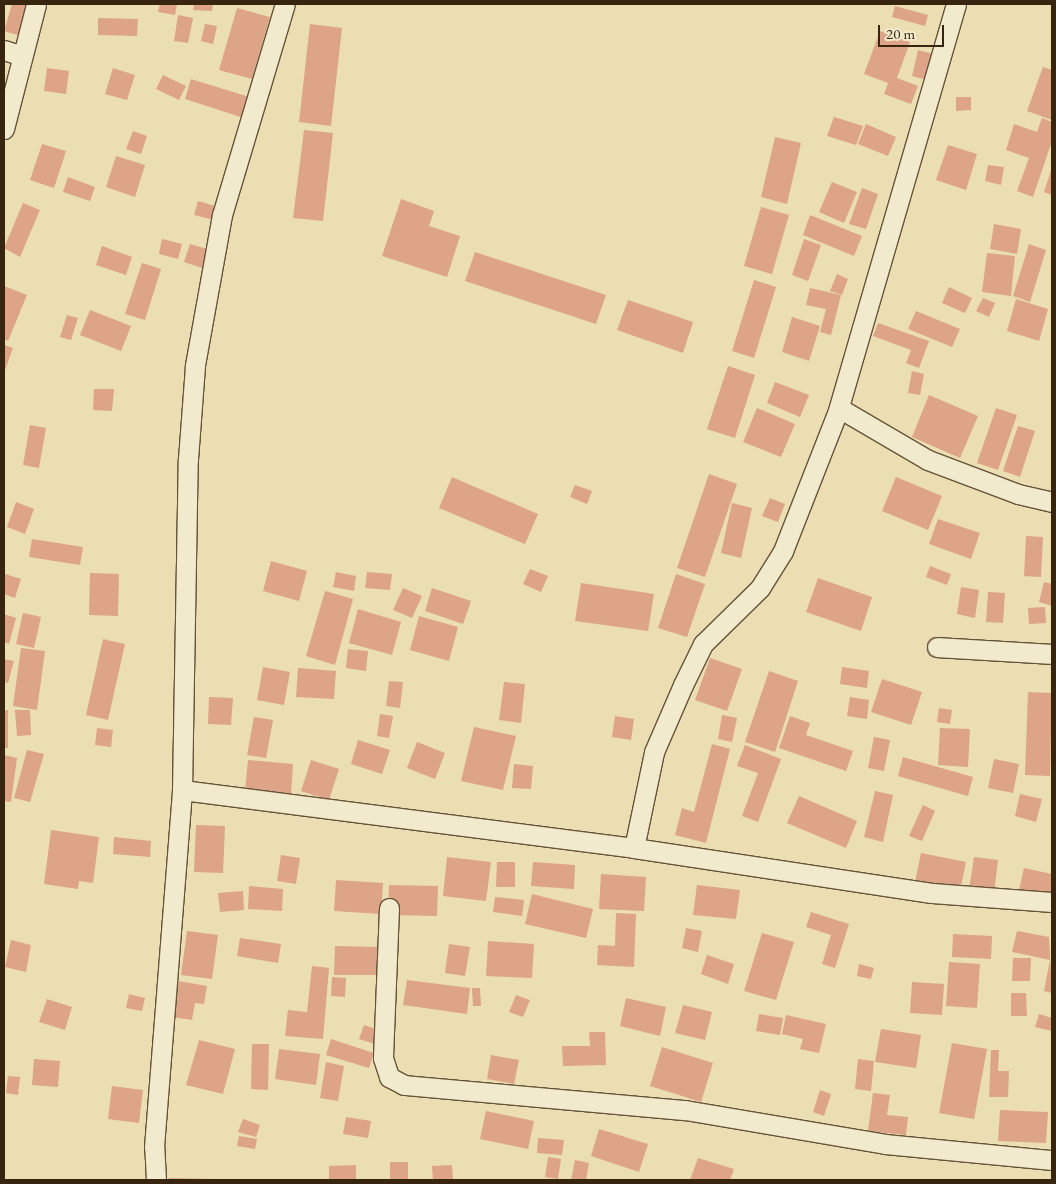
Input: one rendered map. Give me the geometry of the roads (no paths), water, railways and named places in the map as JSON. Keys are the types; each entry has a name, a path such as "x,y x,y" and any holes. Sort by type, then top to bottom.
{"street":[{"path":"4,129 36,4"},
{"path":"156,1180 154,1148 182,790 188,459 195,365 222,215 285,4"},
{"path":"634,848 654,752 683,685 703,644 760,588 783,551 839,408 956,4"},
{"path":"4,50 22,56"},
{"path":"839,408 928,460 1018,494 1052,502"},
{"path":"937,647 1052,654"},
{"path":"182,790 634,848 932,893 1052,902"},
{"path":"389,908 383,1058 389,1077 404,1085 685,1110 885,1144 1052,1160"}]}
